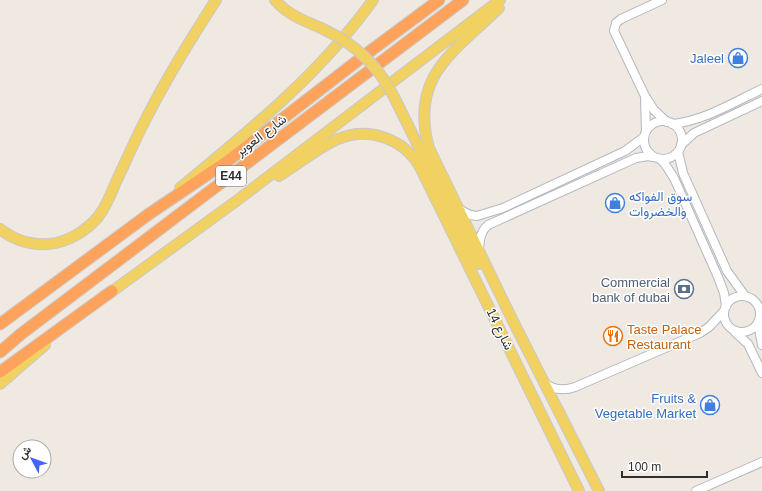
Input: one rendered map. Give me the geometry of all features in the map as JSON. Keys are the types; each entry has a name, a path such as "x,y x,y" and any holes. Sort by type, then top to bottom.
{"highway":[{"name":"شارع العوير","path":"0,324 149,214 229,160 365,55 440,0"},
{"name":"شارع العوير","path":"0,352 21,334 463,0"},
{"path":"0,372 112,291"}],"main road":[{"path":"0,229 10,236 23,241 37,244 51,244 71,238 94,222 106,204 142,125 156,99 189,42 216,0"},
{"path":"275,0 283,9 347,42 365,57 378,71 393,95 459,226 498,298 512,319"},
{"path":"347,33 364,0"},
{"path":"149,214 259,122 300,84 347,33 373,0"},
{"path":"0,384 112,291 239,199 500,0"},
{"path":"506,0 457,47 443,62 432,78 424,107 424,128 429,148 512,319"},
{"name":"شارع 14","path":"239,199 268,184 332,142 352,134 373,134 392,140 408,151 420,167 580,489"},
{"name":"شارع 14","path":"512,319 599,491"}],"street":[{"path":"662,0 621,19 616,23 614,28 615,34 645,96 654,110 677,127 680,133 682,139 679,148 683,173 727,271 748,297 761,303 760,317 754,328 748,332 741,333 734,331"},
{"path":"459,209 470,215 480,215 503,208 625,151 645,134 650,126 655,123 661,121 670,123 690,121 762,89"},
{"path":"645,96 646,149 666,164 674,178 724,293 724,317 726,323 748,344 762,373"},
{"path":"479,249 482,232 488,225 636,158 648,156 667,159 673,156 694,133 762,101"},
{"path":"496,222 493,218 495,214 516,204 522,198"},
{"path":"544,383 550,387 558,389 569,389 575,387 700,333 709,327 734,298 748,297"},
{"path":"758,323 762,345"},
{"path":"696,491 762,462"}],"place":[{"name":"Jaleel","path":"738,58"},
{"name":"سوق الفواكه والخضروات","path":"615,203"},
{"name":"Commercial bank of dubai","path":"684,289"},
{"name":"Taste Palace Restaurant","path":"613,336"},
{"name":"Fruits & Vegetable Market","path":"710,405"}]}
